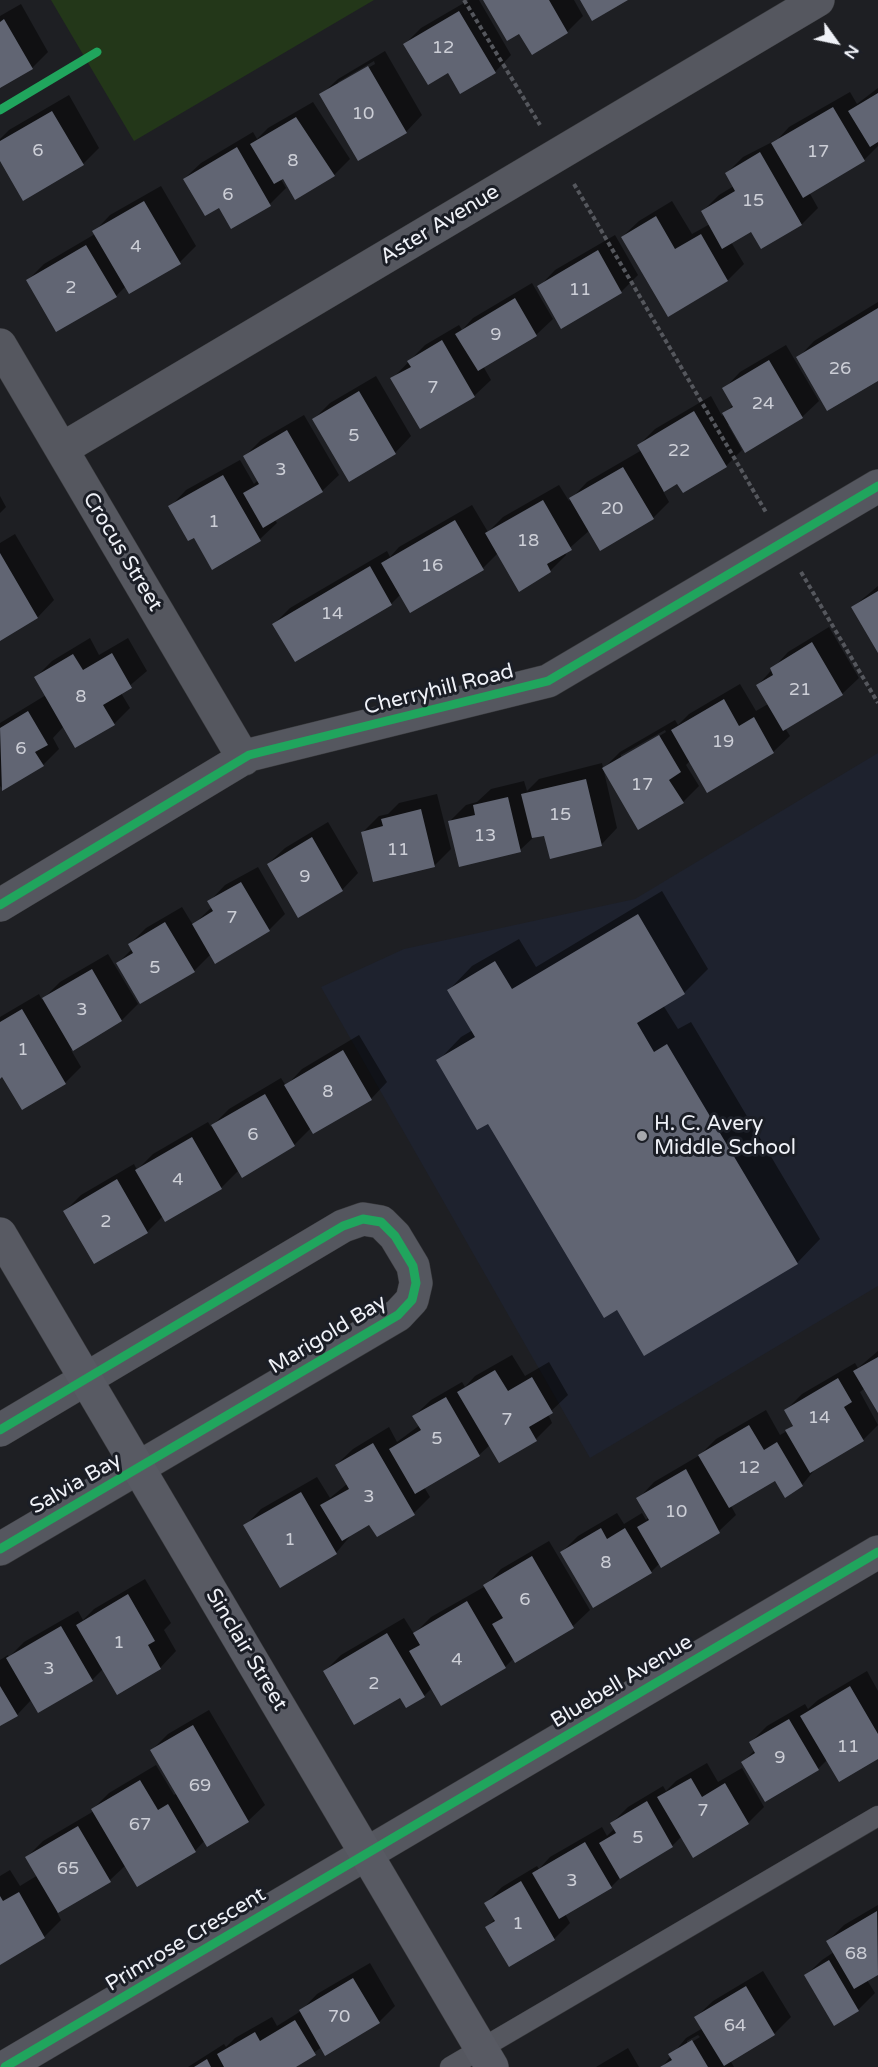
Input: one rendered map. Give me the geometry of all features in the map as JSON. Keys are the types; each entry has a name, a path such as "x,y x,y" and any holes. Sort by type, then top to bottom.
{"street":[{"name":"Aster Avenue","path":"62,449 818,0"},
{"name":"Crocus Street","path":"0,345 244,759"},
{"name":"Cherryhill Road","path":"0,905 244,759 548,681 878,486"},
{"name":"Marigold Bay","path":"86,1380 343,1227 363,1219 381,1222 395,1236 413,1266 416,1283 412,1300 398,1315 138,1468"},
{"name":"Sinclair Street","path":"0,1234 138,1468 375,1849 487,2058"},
{"path":"0,1430 86,1380"},
{"name":"Salvia Bay","path":"0,1549 138,1468"},
{"name":"Bluebell Avenue","path":"375,1849 878,1552"},
{"name":"Primrose Crescent","path":"5,2067 375,1849"}],"lane":[{"path":"450,2067 487,2058 878,1816"}],"path":[{"path":"464,0 878,703"}],"shaded area":[{"name":"H. C. Avery Middle School","path":"878,753 878,1286 590,1458 321,987 404,949 635,899"}],"green space":[{"path":"51,0 374,0 134,141"}],"building":[{"path":"483,0 549,0 568,33 532,55 519,34 507,41"},
{"path":"580,0 628,0 592,21"},
{"path":"459,11 496,73 460,94 448,73 428,85 403,44"},
{"path":"4,19 33,69 0,88 0,22"},
{"path":"368,66 407,133 358,161 319,94"},
{"path":"878,93 878,142 870,147 848,111"},
{"path":"833,107 865,161 803,198 771,143"},
{"path":"52,111 84,165 23,201 0,161 0,141"},
{"path":"296,117 335,176 295,200 283,179 274,184 250,144"},
{"path":"237,147 271,206 231,229 219,208 205,216 183,179"},
{"path":"760,152 802,225 761,249 751,232 722,249 701,211 735,191 725,173"},
{"path":"144,201 181,264 129,294 92,231"},
{"path":"656,216 675,249 701,234 728,281 668,317 621,237"},
{"path":"86,245 117,297 56,332 26,280"},
{"path":"598,250 622,293 561,329 537,286"},
{"path":"515,298 537,336 478,371 455,334"},
{"path":"878,308 878,381 827,411 796,357"},
{"path":"442,340 475,397 420,429 390,378 411,367 407,361"},
{"path":"769,360 803,418 745,453 722,413 733,407 722,388"},
{"path":"359,391 396,454 349,482 312,419"},
{"path":"694,411 727,467 683,493 677,484 664,492 637,445"},
{"path":"287,430 323,492 263,528 243,493 259,484 243,456"},
{"path":"623,467 654,519 600,551 569,498"},
{"path":"223,475 261,541 212,570 194,538 188,541 168,506"},
{"path":"543,500 572,550 547,564 551,572 519,592 485,533"},
{"path":"455,520 484,570 410,613 381,563"},
{"path":"0,553 38,618 0,641"},
{"path":"370,566 392,605 295,662 272,624"},
{"path":"878,591 878,653 851,607"},
{"path":"812,642 843,695 783,731 756,685 773,675 770,668"},
{"path":"112,653 132,688 103,705 115,725 75,748 34,677 73,654 83,670"},
{"path":"724,699 739,726 754,717 774,753 707,793 671,730"},
{"path":"28,711 48,745 35,752 44,766 2,791 0,728"},
{"path":"659,735 681,772 669,780 684,803 638,830 602,768"},
{"path":"586,779 602,846 550,859 544,836 532,838 521,794"},
{"path":"508,797 521,852 459,867 448,821 475,815 473,805"},
{"path":"421,809 435,867 373,882 361,832 383,826 381,819"},
{"path":"312,837 343,891 298,918 267,864"},
{"path":"241,882 270,931 215,964 192,924 213,911 207,901"},
{"path":"638,914 685,994 637,1023 654,1052 667,1044 798,1264 644,1356 617,1310 604,1318 488,1124 477,1130 436,1060 475,1037 447,990 495,961 512,989"},
{"path":"165,922 195,972 140,1004 116,963 133,953 128,944"},
{"path":"92,969 122,1021 73,1051 42,998"},
{"path":"22,1009 66,1084 22,1110 2,1077 0,1079 0,1022"},
{"path":"343,1050 372,1100 313,1134 284,1085"},
{"path":"265,1094 295,1146 242,1178 211,1125"},
{"path":"192,1137 222,1189 165,1222 135,1170"},
{"path":"117,1179 148,1233 94,1264 63,1211"},
{"path":"878,1357 878,1413 853,1371"},
{"path":"495,1370 508,1391 532,1377 553,1413 529,1427 537,1441 499,1463 457,1392"},
{"path":"838,1378 852,1402 844,1407 864,1441 810,1473 785,1430 793,1426 784,1410"},
{"path":"446,1397 480,1456 415,1494 389,1449 421,1430 412,1416"},
{"path":"749,1425 764,1450 777,1442 803,1486 785,1498 775,1481 729,1508 698,1455"},
{"path":"373,1443 415,1515 377,1537 369,1525 342,1541 320,1505 349,1489 335,1465"},
{"path":"686,1469 720,1533 661,1568 637,1527 649,1520 636,1498"},
{"path":"301,1492 337,1554 280,1588 243,1525"},
{"path":"601,1528 607,1539 625,1528 652,1573 593,1608 560,1552"},
{"path":"532,1556 574,1628 515,1663 492,1624 503,1618 483,1585"},
{"path":"128,1594 155,1641 148,1645 161,1669 117,1695 76,1625"},
{"path":"467,1601 506,1668 441,1706 409,1651 420,1645 413,1633"},
{"path":"61,1626 93,1681 38,1713 6,1658"},
{"path":"387,1633 425,1697 406,1708 400,1698 354,1725 323,1671"},
{"path":"0,1686 18,1716 0,1726"},
{"path":"850,1686 878,1734 878,1759 839,1782 800,1716"},
{"path":"789,1719 819,1770 765,1802 741,1762 755,1753 749,1742"},
{"path":"193,1725 249,1822 207,1847 150,1750"},
{"path":"691,1778 702,1797 725,1783 749,1824 693,1858 657,1797"},
{"path":"140,1780 158,1810 168,1804 196,1852 137,1887 91,1809"},
{"path":"647,1801 673,1847 620,1879 599,1843 616,1833 610,1823"},
{"path":"78,1826 111,1882 58,1913 25,1857"},
{"path":"585,1842 612,1888 559,1919 532,1873"},
{"path":"521,1881 555,1940 509,1967 485,1927 495,1921 484,1903"},
{"path":"19,1892 45,1938 0,1965 0,1896 3,1901"},
{"path":"877,1911 878,1975 854,1989 826,1941"},
{"path":"829,1960 859,2011 834,2026 804,1975"},
{"path":"353,1978 380,2023 325,2056 299,2010"},
{"path":"746,1986 775,2035 724,2066 694,2017"},
{"path":"295,2020 316,2055 296,2067 224,2067 217,2054 255,2032 260,2041"},
{"path":"692,2040 708,2067 660,2067 672,2060 668,2054"},
{"path":"207,2059 211,2067 194,2067"}],"cycle path":[{"path":"0,110 97,52"},
{"path":"0,905 249,755 548,681 878,486"},
{"path":"0,1430 343,1226 363,1219 381,1222 395,1236 413,1266 416,1283 412,1300 398,1315 0,1549"},
{"path":"5,2067 878,1552"}],"place":[{"name":"H. C. Avery Middle School","path":"642,1136"}]}
